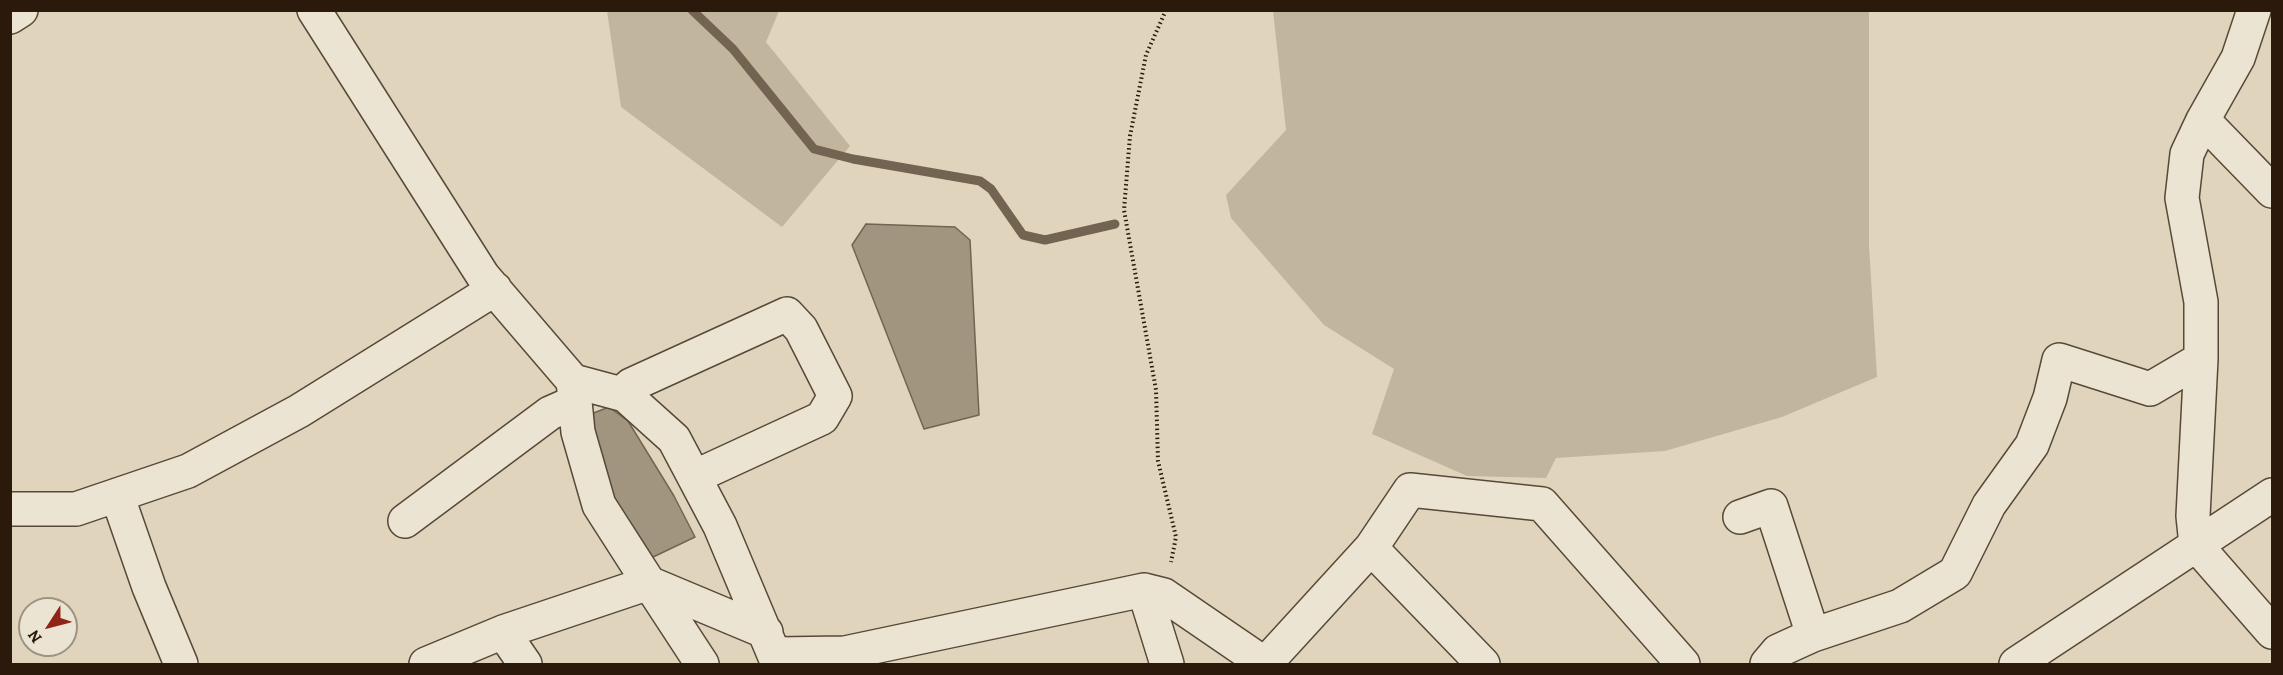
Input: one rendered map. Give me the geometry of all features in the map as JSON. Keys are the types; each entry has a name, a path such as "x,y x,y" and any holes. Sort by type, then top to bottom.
{"street":[{"path":"10,17 21,10"},
{"path":"314,10 483,276 574,392 578,432 599,505 702,664"},
{"path":"2254,10 2238,58 2203,120 2187,154 2182,198 2201,302 2201,359 2193,516 2196,544 2272,632"},
{"path":"2203,120 2272,191"},
{"path":"10,509 76,509 188,471 299,411 495,289"},
{"path":"621,394 631,385 787,314 801,329 835,396 822,418 694,477"},
{"path":"1767,664 1778,651 1813,635 1900,606 1955,573 1989,505 2032,445 2050,398 2059,360 2150,389 2201,359"},
{"path":"405,522 446,502 574,392 626,395 674,439 720,526 773,650"},
{"path":"426,664 503,632 649,583 773,650 845,653 1154,592 1265,664 1371,548 1410,490 1542,504 1683,664"},
{"path":"117,495 149,587 177,620 181,664"},
{"path":"2016,664 2272,495"},
{"path":"1740,517 1772,506 1813,635"},
{"path":"1371,548 1483,664"},
{"path":"1154,592 1167,664"},
{"path":"503,632 525,664"}],"path":[{"path":"1154,592 1176,537 1158,461 1156,390 1124,210 1130,136 1146,55 1166,10"}],"shaded area":[{"path":"607,11 779,11 766,42 850,146 782,227 621,107"},
{"path":"1273,11 1869,11 1869,245 1877,377 1782,417 1665,451 1556,458 1546,478 1467,476 1372,434 1394,369 1324,325 1231,218 1226,195 1286,130"},
{"path":"866,224 955,227 970,240 979,415 924,429 852,245"},
{"path":"609,407 628,421 674,496 695,537 649,559 611,502 585,424 591,414"}],"waterway":[{"path":"692,10 733,49 814,149 853,159 980,181 991,189 1023,235 1045,240 1115,224"}]}
